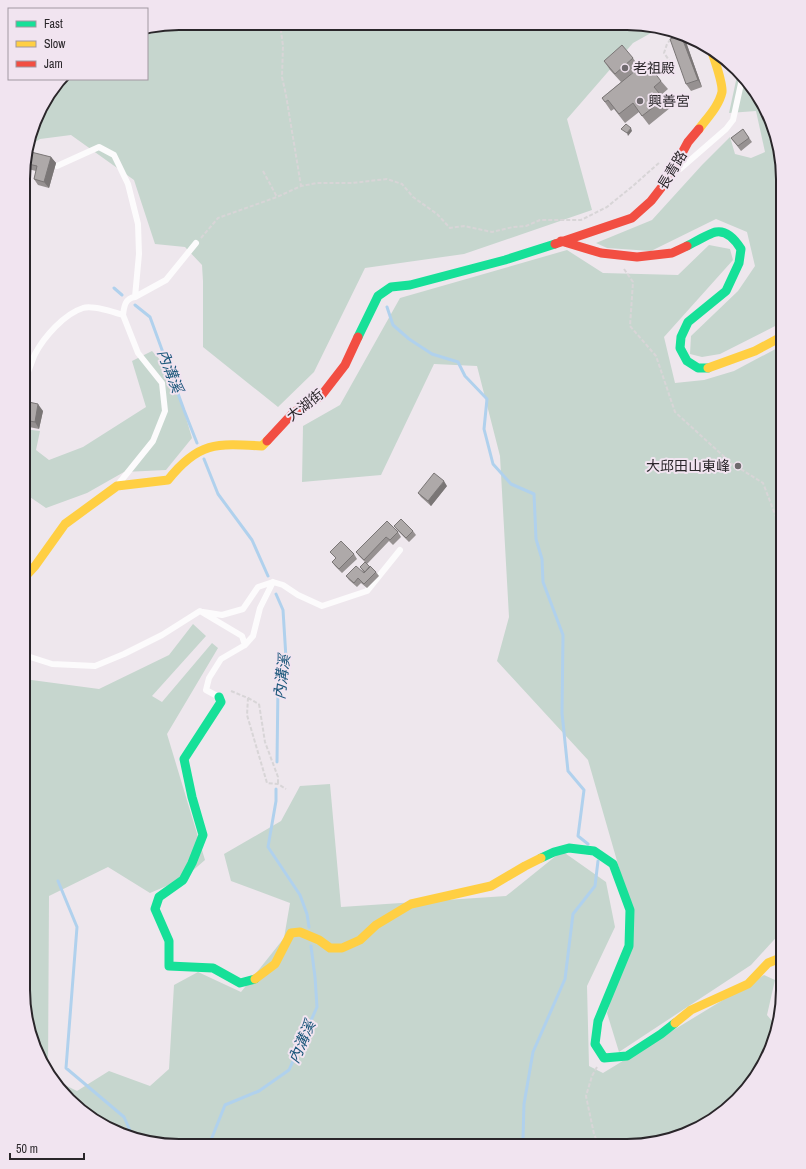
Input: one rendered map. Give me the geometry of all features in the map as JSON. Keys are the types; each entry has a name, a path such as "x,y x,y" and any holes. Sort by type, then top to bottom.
{"street":[{"name":"長青路","path":"561,241 632,218 651,201 668,179 688,142 716,107 722,91 720,78 714,58"},
{"path":"561,241 601,253 637,257 672,253 716,232 726,234 736,242 741,249 739,263 726,291 688,322 681,337 680,348 687,362 698,368 706,369 755,351 776,340"},
{"name":"大湖街","path":"30,571 65,524 118,486 168,480 191,456 205,448 232,445 262,446 293,413 321,396 344,365 378,296 391,287 410,285 505,260 561,241"},
{"path":"219,697 221,702 184,759 192,797 203,835 183,880 159,897 155,908 169,942 169,966 214,968 240,983 256,979 275,964 291,933 300,932 319,940 330,948 342,948 360,940 376,925 411,904 491,886 525,866 554,852 569,848 594,851 613,864 620,878 630,910 629,946 598,1022 595,1044 604,1058 627,1056 661,1034 691,1010 748,984 768,962 776,959"}],"lane":[{"path":"668,179 726,129 733,120 741,83"},
{"path":"57,166 99,147 114,155 128,184 138,224 139,254 135,297"},
{"path":"118,486 153,441 165,410 162,383 138,353 122,315 125,303 131,298 166,280 196,243"},
{"path":"30,366 35,354 47,336 65,317 84,307 108,310 122,315"},
{"path":"30,657 52,664 96,666 162,635 200,611 222,615 244,609 258,587 273,582 283,585 298,595 322,606 367,591 400,550"},
{"path":"219,697 206,690 209,678 221,659 245,645 253,636 260,608 273,582"},
{"path":"200,611 242,636 245,645"}],"path":[{"path":"281,30 283,46 282,77 301,186"},
{"path":"667,68 671,63 664,53 667,44 672,37"},
{"path":"196,243 218,218 277,197 301,186 316,183 352,183 388,179 402,184 413,196 437,214 450,228 464,226 492,232 513,227 526,226 540,220 581,220 607,207 660,162"},
{"path":"263,171 277,197"},
{"path":"612,254 633,282 630,326 656,356 675,412 732,463 764,483 776,516"},
{"path":"219,697 231,691 259,704 265,742 278,777 278,784"},
{"path":"248,698 247,715 267,783 278,784 286,789"},
{"path":"596,1139 586,1096 592,1076 604,1058"}],"shaded area":[{"path":"637,30 652,32 633,43 567,119 592,210 464,254 365,268 314,372 278,407 203,347 202,265 185,247 155,244 134,180 71,135 40,139 35,142 45,113 55,96 68,80 148,80 148,33 160,31"},
{"path":"736,78 751,96 761,113 771,141 775,160 776,326 720,354 702,357 690,354 691,336 738,291 755,266 747,232 716,219 651,251 607,248 596,243 652,220 702,165 730,137 735,154 751,158 765,152 756,111 729,113"},
{"path":"709,245 730,249 733,260 664,337 675,383 704,380 734,371 776,349 776,938 751,965 619,1052 607,1013 634,920 588,760 497,661 509,617 500,456 477,366 434,364 381,475 302,482 303,426 340,405 400,298 567,250 603,273 678,275"},
{"path":"152,351 173,374 192,438 166,470 124,472 87,493 46,508 30,497 30,430 40,431 36,450 49,460 83,447 146,407 132,361"},
{"path":"193,624 206,636 152,696 162,702 212,643 218,648 167,734 205,860 183,879 150,893 108,867 49,896 48,1061 41,1047 35,1028 30,1000 30,680 99,689 169,655"},
{"path":"330,784 341,907 506,896 562,851 606,882 615,927 587,986 589,1066 603,1073 764,975 775,980 767,1015 772,1022 771,1028 761,1056 751,1073 725,1102 710,1114 693,1124 665,1134 637,1139 169,1139 141,1134 122,1128 96,1114 81,1102 64,1084 77,1091 109,1071 150,1086 169,1069 174,985 198,972 241,992 284,938 290,903 231,881 224,854 281,821 300,786"}],"building":[{"path":"674,38 683,41 698,80 686,84 670,39"},
{"path":"622,45 633,58 615,74 604,61"},
{"name":"興善宮","path":"646,62 661,81 654,87 664,99 642,116 633,103 619,114 608,100 605,102 602,98"},
{"path":"626,124 631,128 627,133 621,129"},
{"path":"743,129 749,138 738,146 731,138"},
{"path":"33,152 51,157 44,182 34,179 37,166 30,164"},
{"path":"30,402 38,404 35,422 30,421"},
{"path":"434,473 444,481 428,501 418,493"},
{"path":"401,519 413,531 406,538 394,526"},
{"path":"387,521 398,532 390,540 386,537 364,560 356,552"},
{"path":"341,541 354,554 339,569 332,562 336,558 330,552"},
{"path":"365,562 370,567 365,572 360,567"},
{"path":"356,566 364,573 370,566 376,572 364,584 358,578 354,583 346,576"}],"waterway":[{"name":"內溝溪","path":"114,288 122,295"},
{"name":"內溝溪","path":"135,305 150,317 197,443"},
{"path":"387,307 393,325 409,339 432,354 458,362 465,376 487,399 484,429 493,464 511,484 534,494 536,539 542,559 543,582 563,635 562,713 568,771 584,790 578,836 588,844"},
{"name":"內溝溪","path":"204,459 218,494 252,540 268,576"},
{"name":"內溝溪","path":"276,594 283,610 286,658 278,684 277,762"},
{"name":"內溝溪","path":"276,789 276,801 268,847 300,895 307,914 309,927"},
{"path":"523,1139 524,1104 533,1052 565,979 573,914 595,886 598,861"},
{"path":"58,881 77,927 66,1068 124,1117 130,1131"},
{"name":"內溝溪","path":"211,1139 225,1105 259,1091 289,1070 317,1007 311,946"}],"traffic: fast":[{"path":"687,246 710,234 720,232 731,237 741,249 739,263 726,291 688,322 681,337 680,348 687,361 698,368 708,368"},
{"path":"358,337 378,296 391,287 410,285 505,260 555,244"},
{"path":"219,697 221,702 184,759 192,797 203,835 192,863 183,880 159,897 155,909 169,941 169,966 213,968 240,983 255,979"},
{"path":"541,858 554,852 569,848 594,851 613,864 630,910 629,946 598,1021 595,1044 604,1058 627,1056 675,1023"}],"traffic: slow":[{"path":"699,129 716,107 722,92 720,77 714,58"},
{"path":"708,368 755,351 776,340"},
{"path":"30,571 65,524 117,486 168,480 189,458 209,448 220,445 262,446 267,441"},
{"path":"255,979 275,964 291,933 300,932 319,940 330,948 342,948 360,940 376,925 411,904 491,886 541,858"},
{"path":"675,1023 691,1010 748,984 768,963 776,960"}],"traffic: jam":[{"path":"555,244 632,218 651,201 668,179 688,142 699,129"},
{"path":"561,241 601,253 637,257 672,253 687,246"},
{"path":"267,441 293,413 321,396 345,365 358,337"}],"place":[{"name":"老祖殿","path":"625,68"},
{"name":"興善宮","path":"640,101"},
{"name":"大邱田山東峰","path":"738,466"}]}
